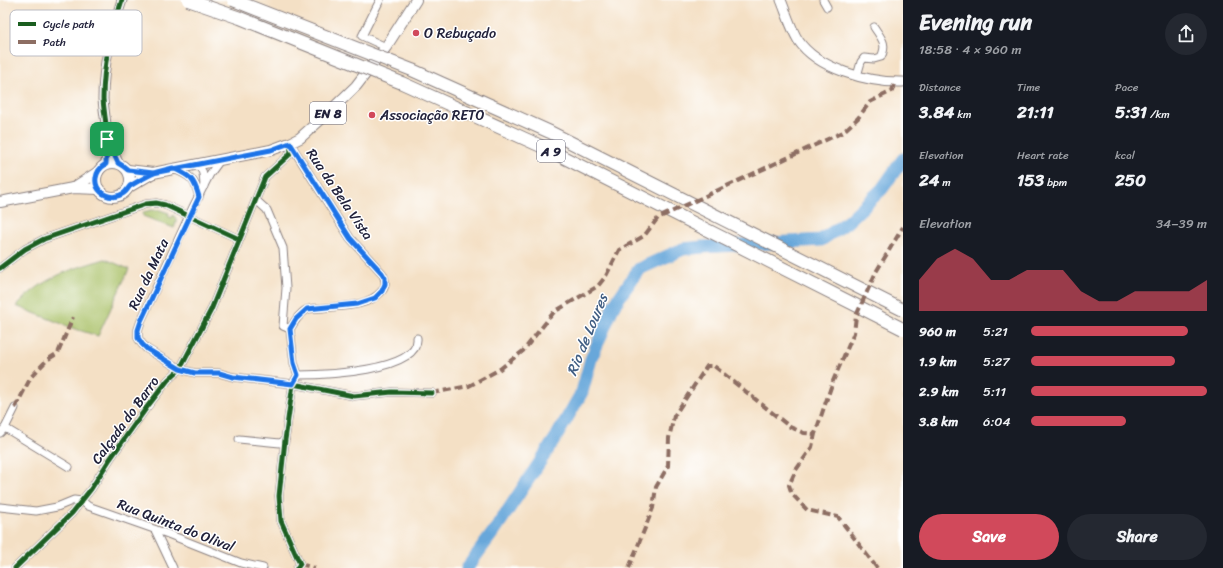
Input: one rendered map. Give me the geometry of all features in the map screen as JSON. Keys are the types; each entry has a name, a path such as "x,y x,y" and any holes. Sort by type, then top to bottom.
{"highway":[{"name":"A 9","path":"188,0 240,18 402,83 542,147 903,329"},
{"name":"A 9","path":"233,0 412,70 550,132 903,310"}],"main road":[{"name":"EN 8","path":"0,202 73,188 99,189 103,194 114,197 125,192 129,187 153,173 271,150 290,143 311,128 356,86 386,47 416,0"},
{"path":"106,164 112,162 118,163"},
{"name":"EN 8","path":"118,163 128,170 153,173"},
{"name":"EN 8","path":"73,188 98,172 101,167 106,164"},
{"path":"128,170 130,176 129,187"},
{"path":"98,172 96,184 99,189"}],"street":[{"path":"118,10 122,0"},
{"path":"380,0 362,36 386,47"},
{"path":"781,0 798,40 809,52 827,64 857,76 868,79 903,82"},
{"path":"823,0 826,7"},
{"path":"857,76 861,62 864,58 874,59 881,57 884,52 884,44 874,27"},
{"path":"106,56 104,69 103,98 107,139 106,164"},
{"path":"107,139 118,163"},
{"name":"Calçada do Barro","path":"15,568 72,513 82,501 147,407 168,380 180,369 211,310 265,177 291,152 290,143"},
{"name":"Rua da Bela Vista","path":"290,143 350,238 382,273 385,278 385,284 382,291 375,298 357,304 307,309 296,319 290,329"},
{"name":"Rua da Mata","path":"222,159 210,174 141,321 138,330 138,338 147,349 180,369 195,373 219,373 233,377 293,384 354,396 392,392 432,393"},
{"path":"195,164 201,168 203,172 204,186"},
{"path":"173,168 190,177 196,184 199,197"},
{"path":"256,200 267,210 283,248 286,288 283,326 290,329 294,363 298,375 293,384 279,496 280,520 300,564 297,568"},
{"path":"0,268 26,249 44,239 137,207 156,203 165,205 239,239"},
{"path":"298,375 311,375 383,366 400,360 409,354 417,342 417,338"},
{"path":"15,408 3,431 69,467"},
{"path":"239,439 280,443 285,440"},
{"path":"0,507 36,511 57,507 74,500 82,501"},
{"name":"Rua Quinta do Olival","path":"82,501 88,506 241,563 263,568"},
{"path":"155,530 173,568"}],"green space":[{"path":"160,210 169,213 168,216 172,218 173,215 176,220 174,228 143,216 143,212"},
{"path":"105,259 129,269 98,336 75,329 16,306 26,296 47,281 68,271"}],"waterway":[{"name":"Rio de Loures","path":"467,568 497,527 555,439 582,392 591,359 614,305 639,269 683,249 821,240 846,223 882,189 903,159"}],"marked path":[{"path":"432,393 469,386 500,369 523,351 554,312 598,286 606,276 619,250 644,236 658,218 843,132 858,118 870,102 892,91 895,82"},
{"path":"877,568 838,517 807,510 792,494 789,485 796,470 812,447 833,381 854,333 856,316 876,272 903,227"},
{"path":"15,408 31,377 47,360 58,353 73,317"},
{"path":"629,568 653,508 656,487 668,466 669,438 674,416 707,366 714,366 790,427 804,433 815,434"},
{"path":"300,564 315,568"}],"cycle path":[{"path":"119,10 122,0"},
{"path":"106,164 107,129 103,99 103,86 107,56"},
{"path":"15,568 72,513 91,489 110,459 147,407 168,380 180,369 211,310 265,177 291,152 290,143"},
{"path":"0,268 25,249 44,239 146,204 156,203 165,205 239,239"},
{"path":"297,568 300,564 281,521 279,496 293,384 354,396 392,392 432,393"}],"place":[{"name":"O Rebuçado","path":"416,33"},
{"name":"Associação RETO","path":"372,115"}],"route":[{"path":"107,139 106,164 101,167 96,178 96,184 103,194 114,197 120,196 129,187 153,173 173,168 183,172 196,184 199,197 193,207 138,330 138,338 147,349 180,369 195,373 219,373 233,377 293,384 298,375 294,363 290,329 296,319 307,309 357,304 375,298 382,291 385,284 385,278 382,273 350,238 290,143 271,150 173,168 153,173 128,170 118,163 107,139"}]}
